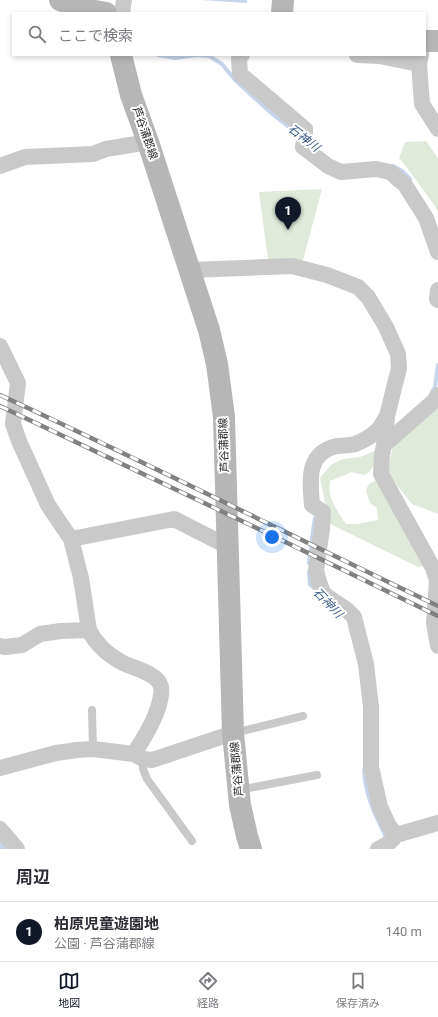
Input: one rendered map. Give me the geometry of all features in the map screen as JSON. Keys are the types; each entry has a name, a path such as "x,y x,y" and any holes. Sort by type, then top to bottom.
{"main road":[{"path":"60,0 89,10 100,12"},
{"path":"282,12 283,0"},
{"path":"426,41 438,42"},
{"name":"芦谷蒲郡線","path":"121,56 131,95 148,142 209,330 217,364 224,417 233,733 240,805 251,849"}],"street":[{"path":"122,12 124,0"},
{"path":"241,56 239,58 240,74 304,129 303,147 328,166 341,172 376,170 390,172 405,185 426,218 438,252"},
{"path":"379,56 420,60 422,104 438,129"},
{"path":"0,166 25,157 93,154 106,149 148,142"},
{"path":"190,270 292,266 327,274 358,287 368,297 386,327 398,354 399,368 382,455 381,474 433,568 437,581 434,623 438,646"},
{"path":"0,346 18,383 14,424 22,447 48,505 71,540 81,578 89,630 92,638 103,650 121,662 155,676 161,684 161,695 155,717 139,757"},
{"path":"0,370 18,383"},
{"path":"386,432 434,401 438,395"},
{"path":"386,432 378,429 354,444 337,446 326,450 319,455 313,465 310,475 322,529 316,570 324,594 346,609 354,617 366,664 371,707 371,767 380,807 389,826 388,842 438,823"},
{"path":"71,540 174,519 227,546"},
{"path":"0,646 5,647 22,645 40,634 61,631 89,630"},
{"path":"0,768 56,753 94,749 152,760 233,733"},
{"path":"0,829 18,849"}],"lane":[{"path":"92,710 94,749"},
{"path":"233,733 303,716"},
{"path":"139,757 147,779 192,841"},
{"path":"239,790 317,775"}],"green space":[{"path":"426,141 438,158 438,213 435,206 399,158 405,142"},
{"path":"322,189 301,268 269,267 259,192"},
{"path":"438,408 438,514 412,504 388,474 392,449 404,435"},
{"path":"379,449 376,463 368,473 364,475 352,472 330,481 331,498 346,524 357,524 378,520 377,508 370,503 366,491 368,485 376,480 425,565 418,567 328,523 320,478 332,464 343,459 360,457"}],"water":[{"path":"201,0 247,0 247,3"}],"waterway":[{"name":"石神川","path":"164,56 175,58 190,56"},
{"name":"石神川","path":"209,56 222,64 235,80 270,112 300,136"},
{"name":"石神川","path":"393,166 402,171 410,179"},
{"name":"石神川","path":"432,392 435,387 438,365"},
{"name":"石神川","path":"309,563 315,518"},
{"name":"石神川","path":"309,572 310,584 315,589"},
{"name":"石神川","path":"364,770 366,788 375,814 387,839"},
{"path":"0,845 3,849"}],"railway":[{"path":"0,395 165,473 438,606"},
{"path":"0,406 438,616"}],"place":[{"name":"柏原児童遊園地","path":"288,230"}]}
